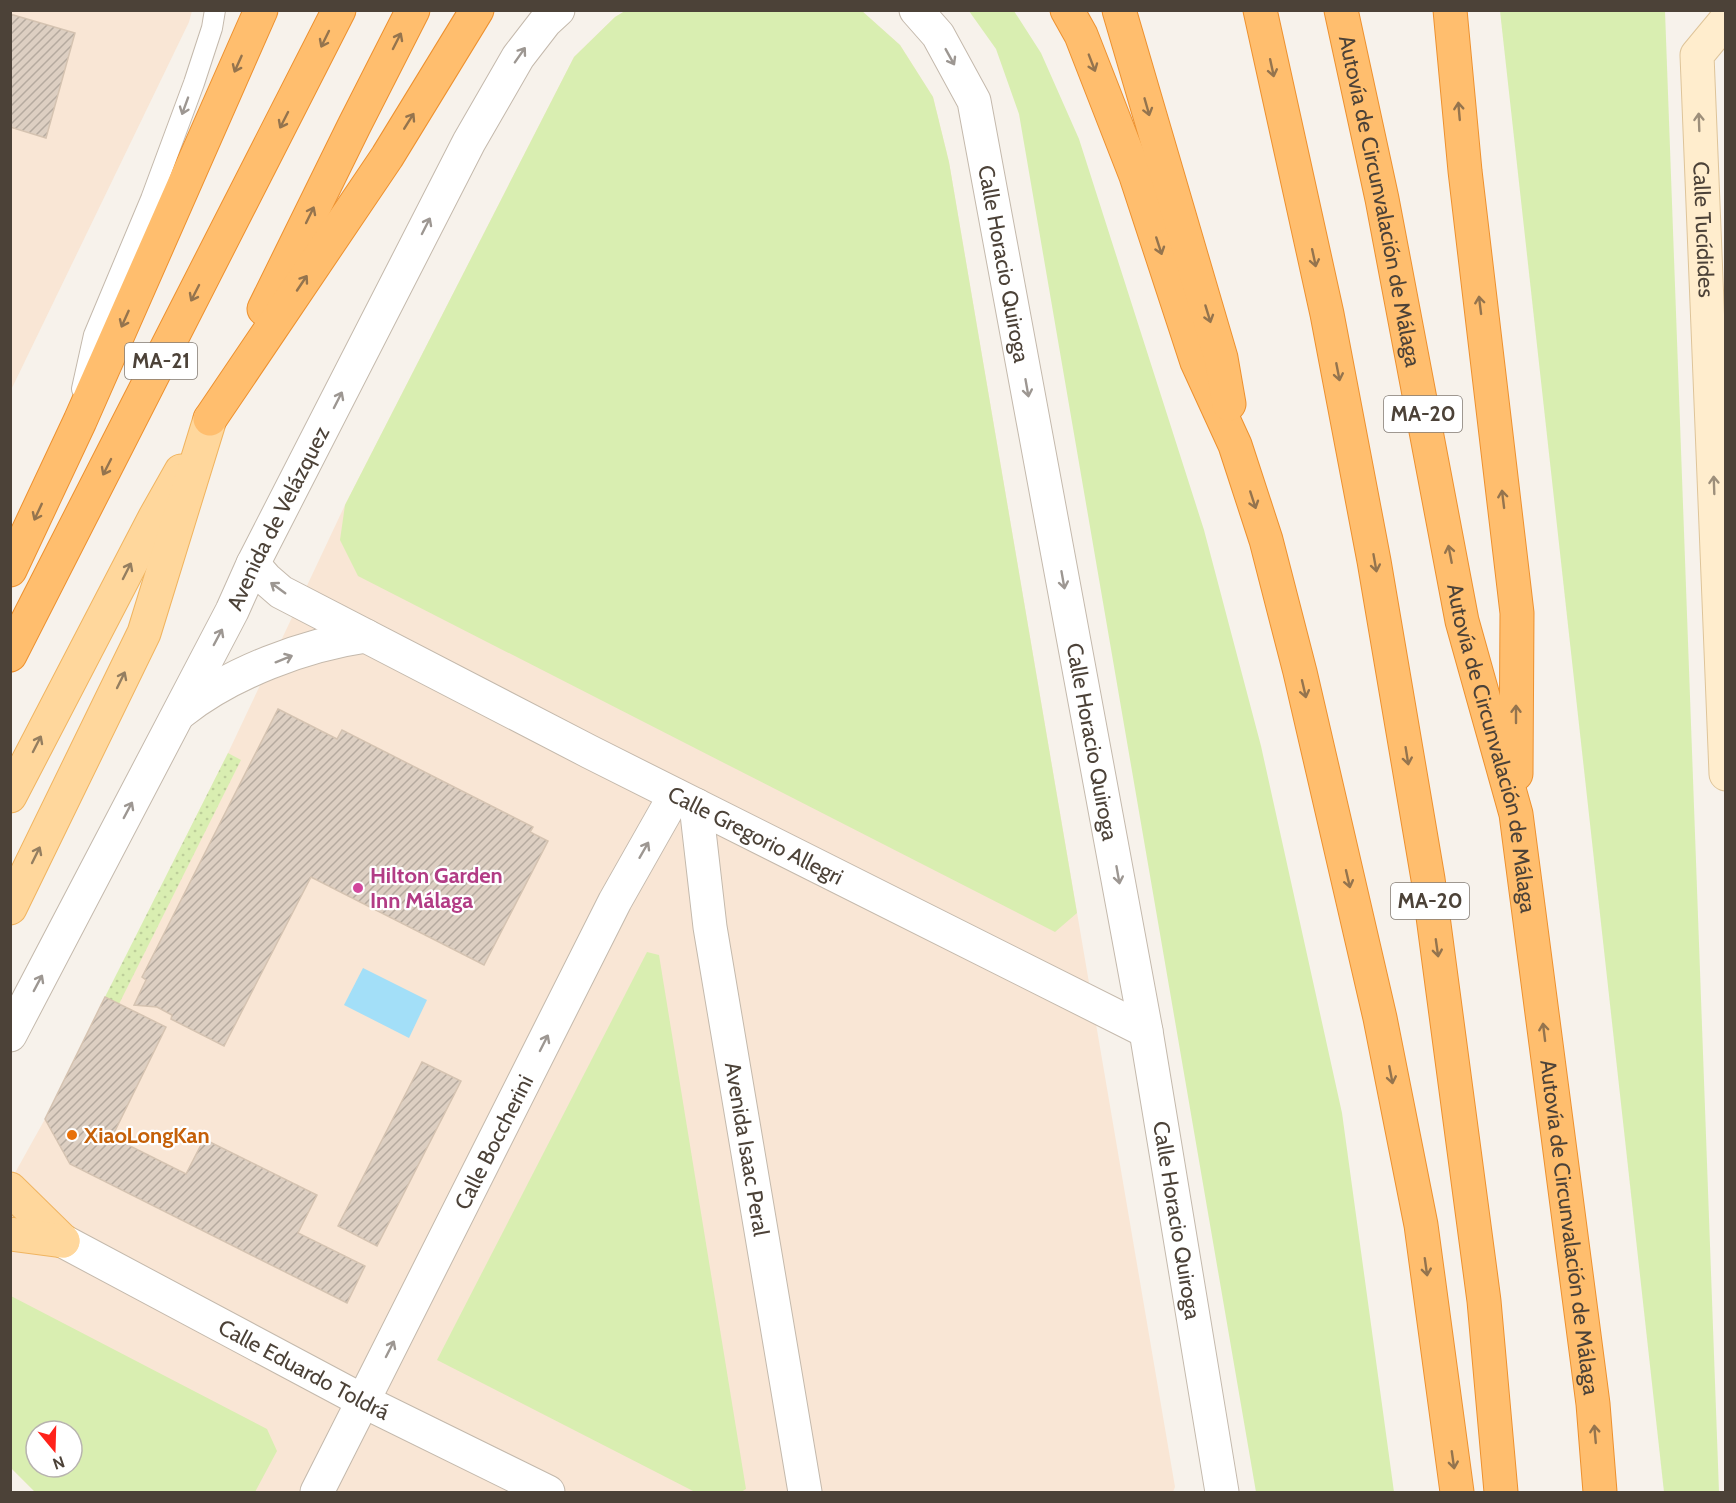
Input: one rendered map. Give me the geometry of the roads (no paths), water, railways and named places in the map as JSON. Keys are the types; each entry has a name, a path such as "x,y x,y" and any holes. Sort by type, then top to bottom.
{"highway":[{"path":"10,570 80,421 261,10"},
{"name":"MA-21","path":"10,655 339,10"},
{"name":"MA-21","path":"210,419 413,10"},
{"path":"210,419 387,157 477,10"},
{"path":"1067,10 1081,35 1136,176 1197,362 1235,445 1266,540 1300,672 1380,1018 1421,1225 1457,1492"},
{"path":"1119,10 1221,358 1235,445"},
{"name":"MA-20","path":"1260,10 1327,314 1374,561 1428,879 1484,1301 1501,1492"},
{"name":"Autovía de Circunvalación de Málaga","path":"1341,10 1382,199 1462,621 1516,814 1593,1404 1600,1492"},
{"path":"1450,10 1465,171 1517,613 1516,814"}],"main road":[{"name":"Calle Tucídides","path":"1725,20 1697,55 1725,774"},
{"path":"10,796 154,517 210,419"},
{"path":"10,908 144,633 210,419"},
{"path":"10,1189 63,1241"},
{"path":"10,1234 63,1241"}],"street":[{"name":"Avenida de Velázquez","path":"10,1035 232,611 253,564 469,142 518,57 545,22 558,10"},
{"name":"Calle Horacio Quiroga","path":"916,10 938,35 974,101 1146,1031 1222,1492"},
{"name":"Calle Gregorio Allegri","path":"253,564 281,592 685,800 1146,1031"},
{"path":"177,715 204,694 243,675 331,641 366,636"},
{"name":"Calle Boccherini","path":"317,1492 615,901 685,800"},
{"name":"Avenida Isaac Peral","path":"685,800 710,927 805,1492"},
{"name":"Calle Eduardo Toldrá","path":"63,1241 363,1401 548,1492"}],"lane":[{"path":"80,421 82,383 94,335 151,199 212,28 214,10"}],"water":[{"path":"363,968 427,1000 409,1038 344,1005"}],"place":[{"name":"Hilton Garden Inn Málaga","path":"358,888"},
{"name":"XiaoLongKan","path":"72,1135"}]}
